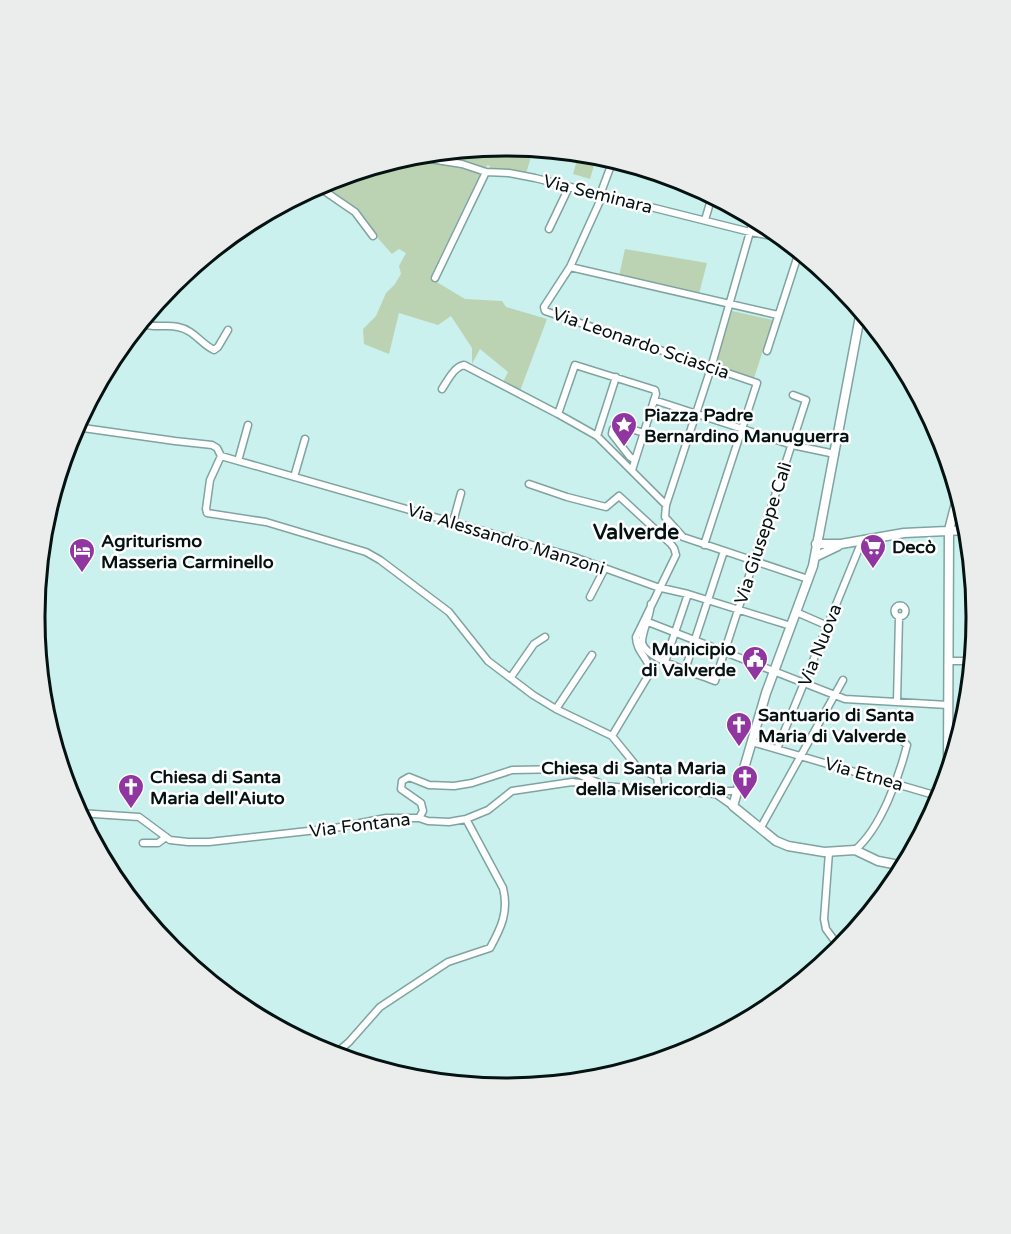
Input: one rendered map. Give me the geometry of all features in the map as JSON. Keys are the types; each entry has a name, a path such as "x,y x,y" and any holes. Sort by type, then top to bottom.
{"street":[{"name":"Via Seminara","path":"441,161 486,171 509,173 761,234"},
{"name":"Via Leonardo Sciascia","path":"610,168 600,201 570,267 544,307 545,311 757,383 742,429"},
{"path":"435,278 486,171"},
{"path":"549,229 569,187"},
{"path":"327,193 355,212 373,236"},
{"path":"705,220 710,204"},
{"path":"751,228 711,368 666,505 665,517 683,537 808,579"},
{"path":"767,351 796,260"},
{"path":"570,267 778,315"},
{"path":"733,806 760,711 815,557 859,322"},
{"path":"149,325 179,327 198,337 214,350 218,348 228,330"},
{"path":"558,414 575,364 651,387 656,394 632,470"},
{"path":"442,389 455,369 464,365 597,436 666,505"},
{"path":"597,436 616,377"},
{"name":"Via Giuseppe Calì","path":"685,670 715,681 806,399 793,395"},
{"path":"654,400 792,445 835,454"},
{"path":"635,460 612,434 613,429 618,425 644,433"},
{"path":"238,461 248,426"},
{"name":"Via Alessandro Manzoni","path":"85,428 212,445 221,456 574,557 660,588 708,600 791,626"},
{"path":"705,545 742,429"},
{"path":"294,477 305,439"},
{"path":"221,456 210,480 207,513 266,522 366,552 380,560 449,612 488,661 533,695 556,709 612,736 638,768 657,777 659,791"},
{"path":"529,483 567,497 606,507 619,496 674,548 676,555 638,631 636,644 651,671 612,736"},
{"path":"453,522 461,493"},
{"path":"948,743 949,530 954,512"},
{"path":"816,544 841,544 904,533 958,530"},
{"name":"Via Nuova","path":"777,749 862,541"},
{"path":"815,557 841,544"},
{"path":"651,604 642,642 644,648 665,662 685,670 724,551"},
{"path":"590,597 605,568"},
{"path":"665,662 687,594"},
{"path":"796,612 828,626"},
{"path":"897,702 899,617"},
{"path":"648,622 845,699 948,705"},
{"path":"512,677 534,644 545,637"},
{"path":"556,709 592,655"},
{"path":"949,661 964,661"},
{"path":"760,829 843,680"},
{"path":"855,850 868,835 885,807 895,783 908,745 899,738"},
{"name":"Via Etnea","path":"752,742 931,794"},
{"name":"Via Fontana","path":"89,814 139,817 166,837 188,842 218,842 335,828 386,818 419,818 423,810 421,803 401,789 400,785 404,778 413,778 429,785 454,786 472,783 512,770 566,769 590,778 602,786 716,794 737,791"},
{"path":"419,818 449,822 466,819 488,810 512,791 572,782 602,786"},
{"path":"716,794 776,841 788,846 829,852 855,850 878,861 894,864"},
{"path":"343,1048 380,1007 448,962 490,948 502,926 506,899 503,888 466,819"},
{"path":"143,843 158,843 166,837"},
{"path":"829,852 824,919 826,929 834,940"}],"green space":[{"path":"475,157 531,157 526,174 489,169 490,166 487,165 486,169 447,160"},
{"path":"434,162 481,172 430,278 465,299 502,301 506,307 547,319 520,391 503,382 508,372 480,349 472,364 472,348 451,316 438,325 399,313 389,354 364,344 363,329 376,316 386,293 401,274 399,266 406,253 399,249 392,254 358,212 330,192 386,172"},
{"path":"576,162 594,165 590,179 573,174"},
{"path":"625,249 707,263 699,294 619,276"},
{"path":"732,311 773,320 754,378 715,365"}],"place":[{"name":"Piazza Padre Bernardino Manuguerra","path":"624,448"},
{"name":"Decò","path":"873,570"},
{"name":"Agriturismo Masseria Carminello","path":"82,574"},
{"name":"Municipio di Valverde","path":"755,682"},
{"name":"Santuario di Santa Maria di Valverde","path":"739,748"},
{"name":"Chiesa di Santa Maria della Misericordia","path":"745,801"},
{"name":"Chiesa di Santa Maria dell'Aiuto","path":"131,810"}],"district":[{"name":"Valverde","path":"636,532"}]}
